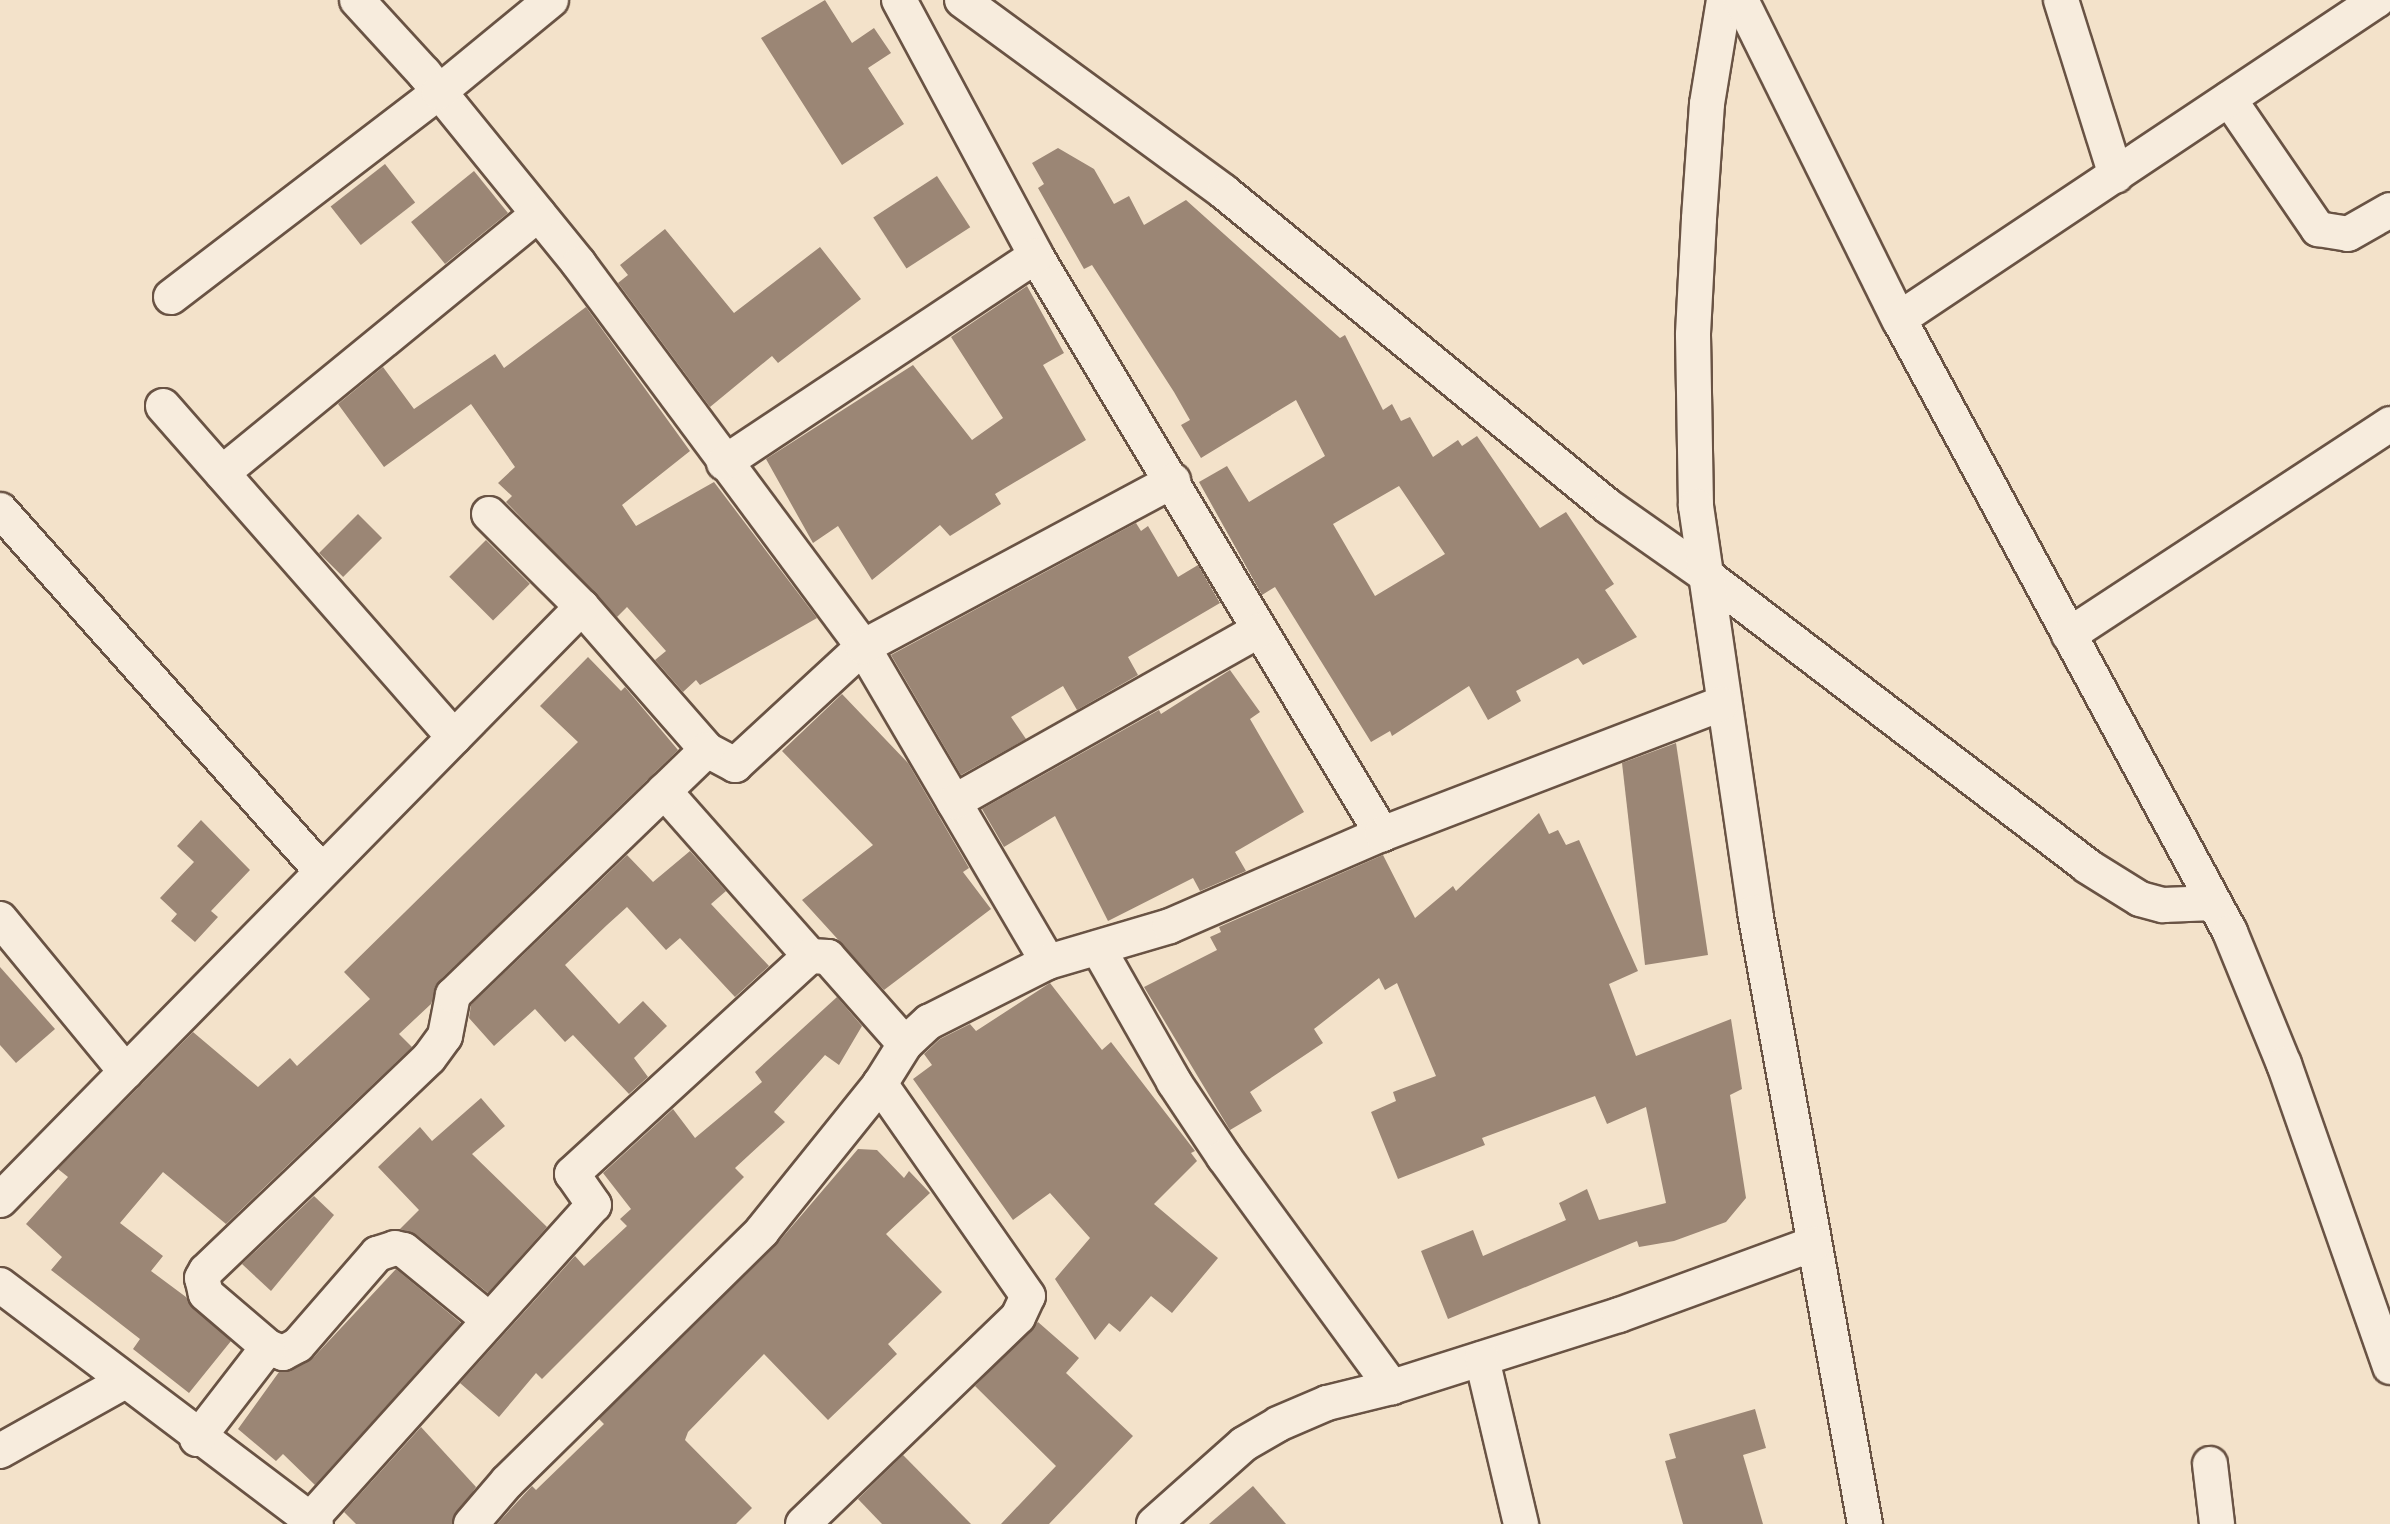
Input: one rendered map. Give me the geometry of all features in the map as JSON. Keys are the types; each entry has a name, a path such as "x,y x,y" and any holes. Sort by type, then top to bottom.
{"street":[{"path":"357,0 439,92 538,214 863,647 1048,962"},
{"path":"171,297 439,92 551,0"},
{"path":"899,0 1036,256 1382,834"},
{"path":"962,0 1224,192 1557,467 1703,573 2116,886 2163,905 2214,903"},
{"path":"1724,0 1707,104 1693,335 1696,506 1721,704 1813,1244 1865,1524"},
{"path":"1741,0 1899,319 2214,903 2261,1002 2390,1367"},
{"path":"2061,0 2116,176"},
{"path":"1899,319 2377,0"},
{"path":"2229,99 2318,229 2348,234 2390,210"},
{"path":"222,473 538,214"},
{"path":"724,463 1036,256"},
{"path":"163,406 454,737"},
{"path":"2069,635 2390,424"},
{"path":"489,514 582,607 707,750 726,764 742,763 863,647 1173,481"},
{"path":"0,510 322,872"},
{"path":"0,1200 582,607"},
{"path":"954,802 1258,631"},
{"path":"471,1524 507,1482 762,1231 880,1084 905,1044 929,1022 979,992 1048,962 1170,926 1382,834 1721,704"},
{"path":"488,1319 404,1250 384,1249 298,1345 283,1353 268,1347 206,1294 202,1278 429,1058 445,1036 453,995 707,750"},
{"path":"664,791 810,956 828,957 905,1044"},
{"path":"0,919 126,1072"},
{"path":"1098,948 1215,1144 1392,1387"},
{"path":"0,1285 197,1439 313,1522 488,1319 594,1205 572,1174 810,956"},
{"path":"803,1524 1018,1317 1028,1296 880,1084"},
{"path":"1154,1524 1244,1444 1287,1419 1327,1403 1482,1359 1813,1244"},
{"path":"197,1439 268,1347"},
{"path":"1482,1359 1509,1517"},
{"path":"0,1451 125,1381"},
{"path":"2210,1464 2217,1524"}],"building":[{"path":"825,0 852,43 874,28 891,53 868,68 904,124 842,165 761,38"},
{"path":"1058,148 1094,169 1114,204 1129,196 1144,225 1186,200 1340,338 1345,335 1383,410 1392,404 1401,421 1410,417 1433,457 1458,440 1462,446 1477,436 1540,528 1566,512 1614,584 1605,590 1637,637 1583,665 1578,658 1516,691 1521,701 1488,720 1469,686 1392,736 1390,731 1371,742 1275,587 1262,595 1199,482 1227,466 1249,502 1325,456 1296,400 1201,458 1181,425 1190,420 1174,392 1092,265 1084,269 1038,188 1044,184 1032,163","holes":["1399,486 1445,554 1375,596 1333,524"]},
{"path":"385,164 415,203 361,245 331,206"},
{"path":"474,171 508,213 445,264 411,222"},
{"path":"937,176 970,227 906,269 873,217"},
{"path":"665,229 734,313 820,247 861,299 778,363 772,356 710,407 618,283 628,275 620,265"},
{"path":"1027,286 1064,353 1043,365 1086,440 995,494 1001,504 950,536 940,525 872,580 838,526 813,543 766,459 913,365 972,440 1003,418 951,337"},
{"path":"586,307 690,451 622,505 636,526 714,482 817,618 700,685 696,680 683,692 655,660 666,651 627,607 617,617 506,502 512,496 498,483 515,467 471,404 384,467 338,404 383,367 414,409 495,354 504,368"},
{"path":"358,514 382,538 343,577 319,553"},
{"path":"1136,523 1141,531 1148,526 1178,577 1198,565 1220,603 1128,657 1138,675 1077,710 1063,686 1011,717 1026,739 961,775 891,655"},
{"path":"486,540 530,584 493,621 449,577"},
{"path":"588,657 621,691 625,687 678,750 439,981 431,1004 399,1034 412,1047 226,1224 163,1172 120,1223 163,1256 151,1271 186,1297 231,1341 189,1393 133,1349 140,1339 51,1270 62,1257 26,1224 68,1177 58,1169 193,1032 258,1087 290,1058 297,1066 370,999 344,972 578,742 540,706"},
{"path":"1230,670 1260,712 1250,719 1304,812 1235,852 1246,871 1200,891 1193,878 1108,921 1055,816 1004,847 982,809 1159,710 1161,714"},
{"path":"842,694 908,763 969,868 963,872 991,909 884,990 802,900 873,845 782,751"},
{"path":"1676,743 1708,955 1645,965 1622,763"},
{"path":"1539,813 1549,834 1558,830 1566,845 1579,840 1638,971 1609,984 1636,1056 1731,1019 1742,1089 1730,1095 1746,1198 1726,1222 1674,1241 1639,1247 1637,1241 1448,1319 1421,1251 1473,1230 1483,1256 1566,1220 1559,1203 1587,1189 1599,1220 1666,1203 1646,1107 1607,1124 1595,1096 1482,1138 1485,1145 1398,1179 1371,1112 1396,1101 1393,1092 1436,1076 1397,983 1385,990 1379,978 1314,1029 1323,1043 1250,1092 1262,1111 1230,1130 1144,987 1217,950 1210,937 1221,932 1219,927 1383,855 1415,918 1453,886 1456,891"},
{"path":"201,820 250,870 211,911 218,917 195,942 171,921 177,914 160,898 194,862 177,846"},
{"path":"690,851 726,891 711,904 769,966 735,997 680,938 666,950 627,907 607,925 565,965 619,1024 643,1001 667,1026 634,1058 648,1077 629,1094 573,1035 565,1042 535,1009 494,1046 469,1018 471,1005 627,855 653,882"},
{"path":"0,967 55,1029 16,1063 0,1045"},
{"path":"1050,983 1102,1050 1111,1042 1195,1151 1191,1153 1197,1161 1154,1204 1218,1258 1172,1313 1151,1296 1120,1332 1109,1323 1095,1340 1055,1279 1090,1238 1050,1193 1013,1220 913,1079 932,1065 924,1054 940,1039 970,1024 976,1031"},
{"path":"837,997 862,1026 839,1065 825,1055 774,1112 785,1122 735,1168 744,1177 542,1379 536,1373 499,1417 460,1383 575,1256 584,1266 627,1226 620,1219 631,1209 603,1173 673,1109 695,1138 762,1082 755,1072"},
{"path":"481,1098 505,1126 472,1154 547,1227 488,1293 417,1235 400,1229 419,1210 378,1167 420,1127 432,1141"},
{"path":"858,1149 877,1150 904,1178 909,1171 930,1193 886,1234 942,1292 888,1344 897,1354 828,1420 764,1354 688,1432 685,1440 752,1508 736,1524 497,1524 532,1486 536,1490 604,1424 599,1419 776,1245"},
{"path":"314,1196 334,1215 271,1291 242,1264"},
{"path":"396,1269 461,1323 315,1485 283,1454 276,1461 238,1429 279,1372 313,1358"},
{"path":"1038,1322 1079,1358 1066,1373 1133,1436 1049,1524 1001,1524 1056,1466 975,1386"},
{"path":"1755,1409 1766,1448 1743,1455 1763,1524 1683,1524 1665,1461 1676,1458 1669,1434"},
{"path":"421,1427 476,1487 452,1524 356,1524 344,1512"},
{"path":"903,1455 971,1524 882,1524 858,1499"},
{"path":"1253,1486 1286,1524 1209,1524"}]}
